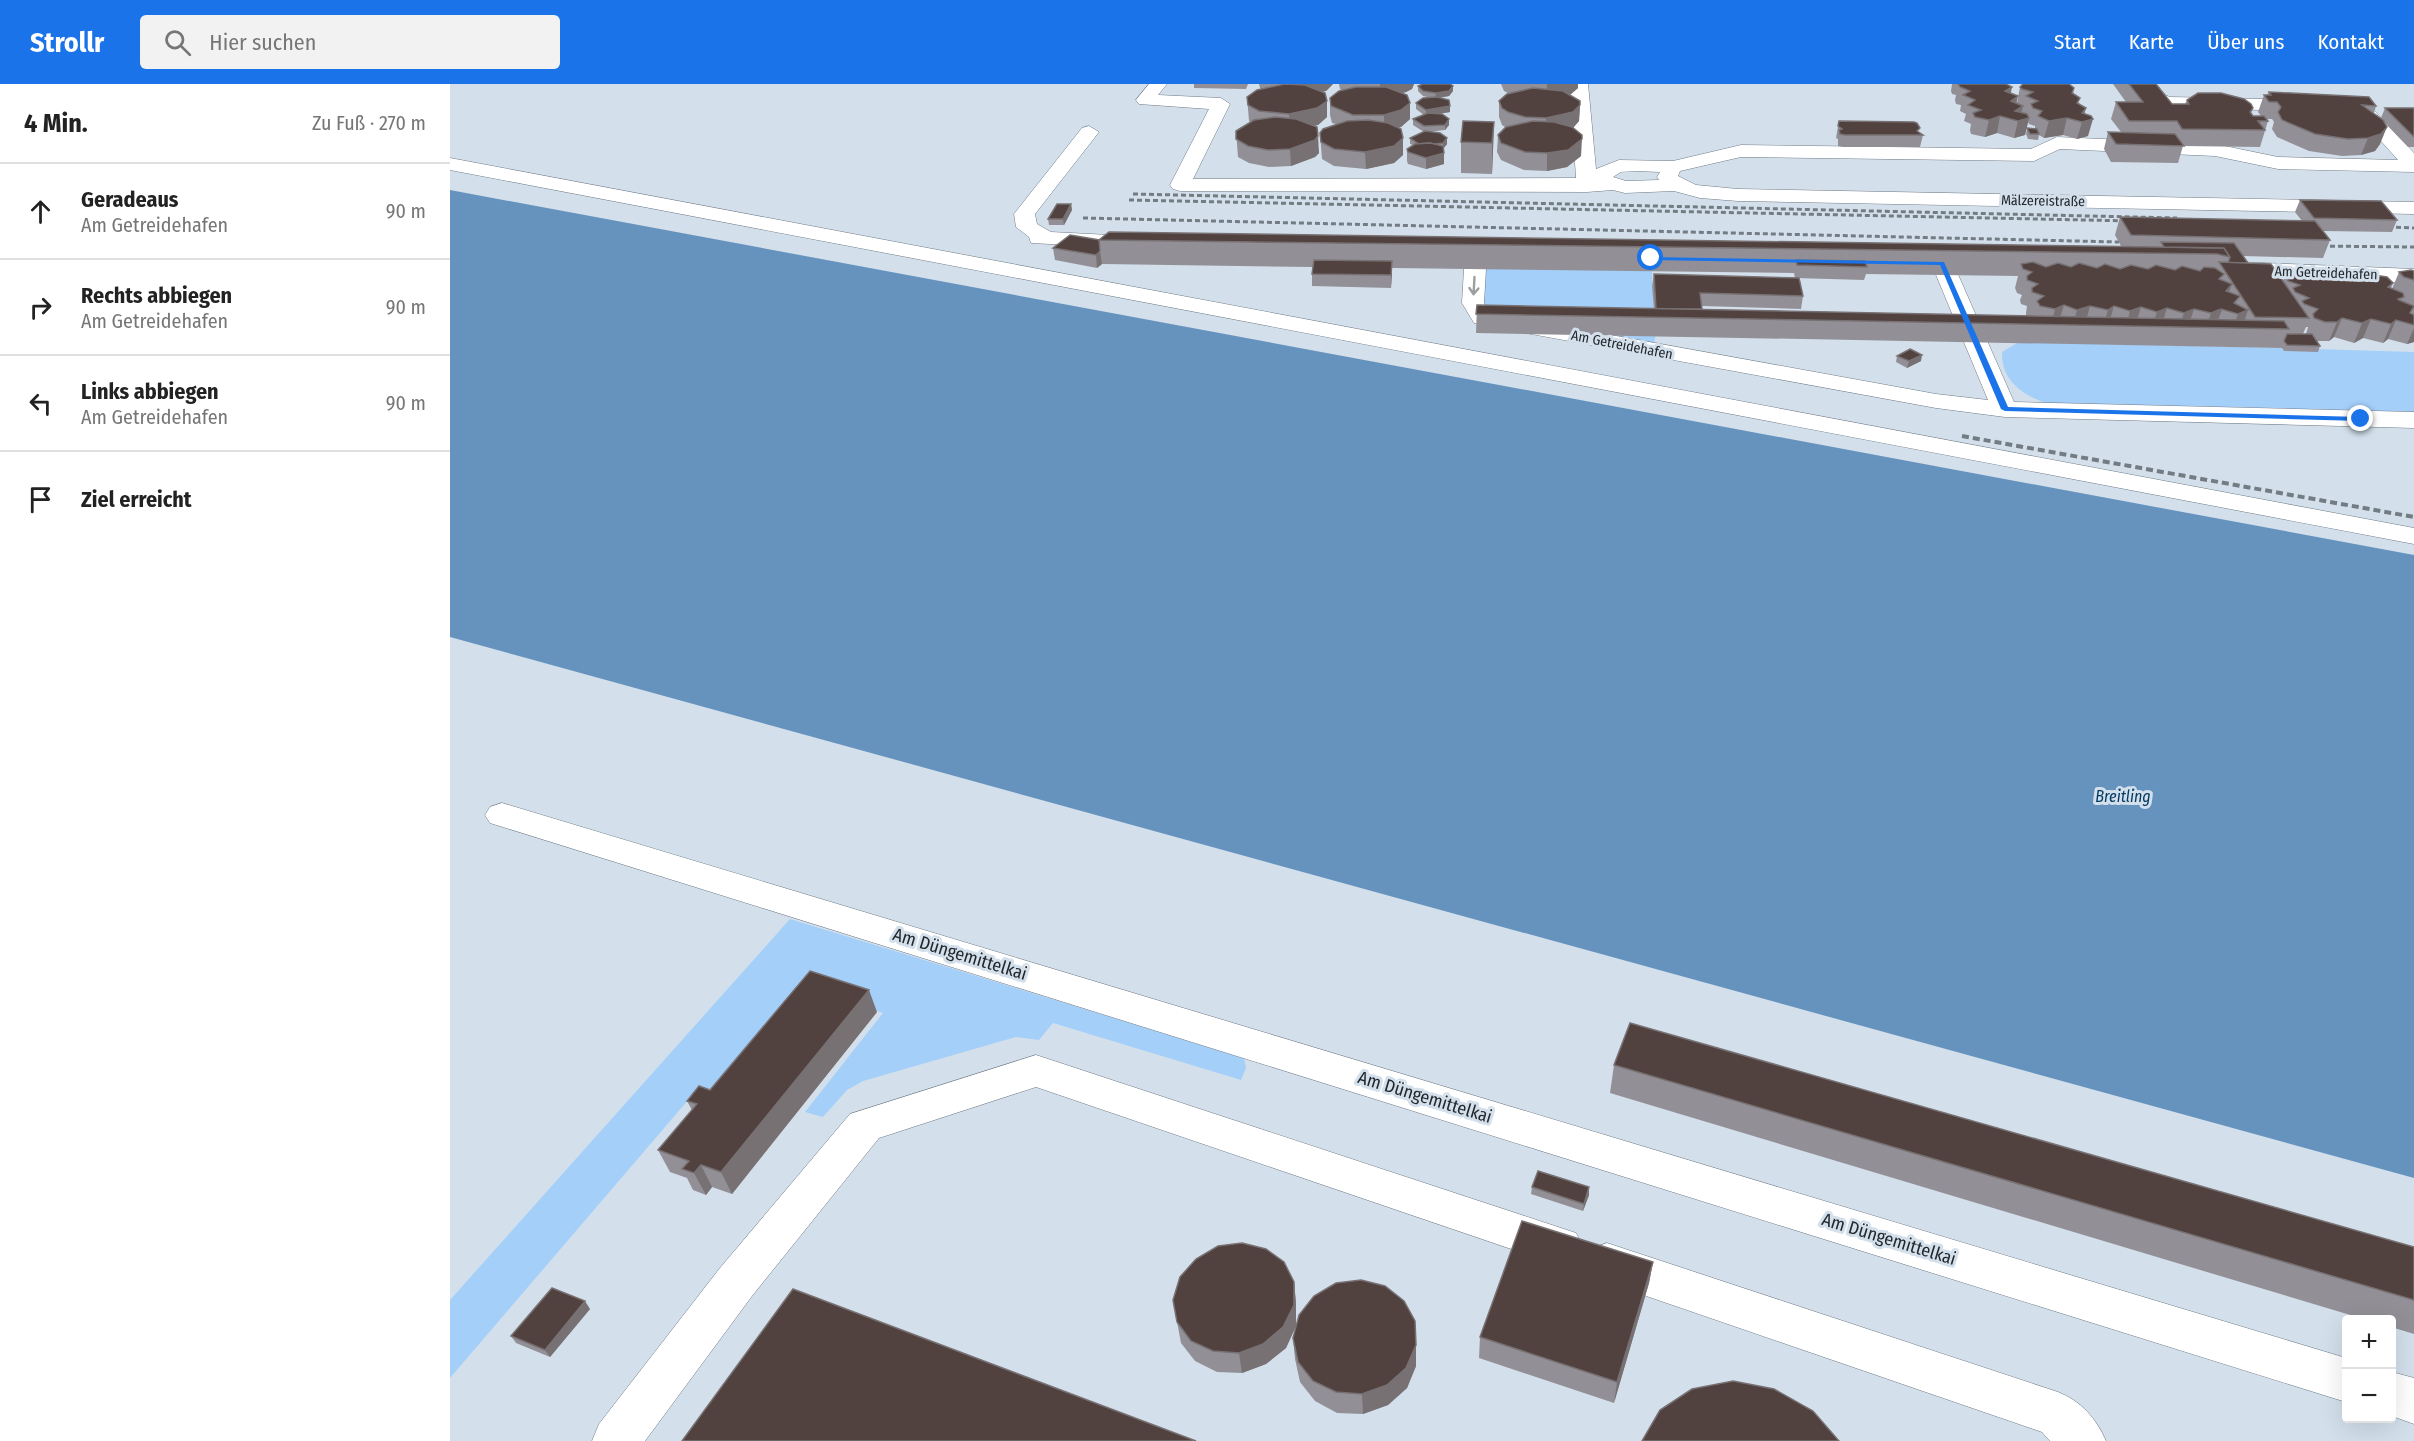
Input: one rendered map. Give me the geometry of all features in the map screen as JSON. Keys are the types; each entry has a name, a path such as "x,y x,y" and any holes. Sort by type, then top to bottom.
{"street":[{"name":"Mälzereistraße","path":"1158,84 1145,100 1221,104 1180,185 1587,186 1611,184 1625,187 1673,176 1686,190 1738,195 2414,208"},
{"path":"1579,84 1587,186"},
{"path":"2147,84 2159,99 2169,102 2360,107 2414,165"},
{"path":"2241,104 2255,121"},
{"path":"1089,132 1024,214 1027,227 1042,235 1039,237 1133,242"},
{"path":"1776,152 1805,135"},
{"path":"1673,176 1741,151 2034,155 2057,143 2215,150 2290,164 2414,165"},
{"path":"2276,147 2290,164"},
{"path":"450,164 2414,536"},
{"path":"1452,251 1499,253"},
{"name":"Am Getreidehafen","path":"1476,252 1473,303 1482,318 1925,399 2005,409 2414,420"},
{"path":"1884,262 1966,263"},
{"path":"1942,263 2005,409"},
{"name":"Am Getreidehafen","path":"2239,269 2414,276"},
{"path":"1942,322 1966,322"},
{"name":"Am Düngemittelkai","path":"502,814 2342,1379"},
{"path":"616,1441 736,1282 865,1126 1036,1071 2058,1415 2082,1441"},
{"path":"2396,1396 2414,1401"}],"shaded area":[{"path":"1476,252 1651,258 1656,334 1652,351 1482,318"},
{"path":"2017,343 2282,348 2284,351 2315,349 2414,352 2414,415 2053,405 2017,388 2006,372 2002,352"},
{"path":"790,919 1244,1058 1246,1068 1241,1080 1053,1023 1039,1040 1016,1037 863,1081 847,1090 823,1117 805,1112 883,1013 819,990 720,1107 689,1099 450,1378 450,1300"}],"water":[{"name":"Breitling","path":"450,190 2414,555 2414,1178 450,637"}],"building":[{"path":"1285,84 1305,85 1325,93 1327,101 1317,108 1289,114 1259,111 1248,105 1247,97 1257,90"},
{"path":"1423,84 1453,86 1449,91 1436,93 1423,91 1418,86"},
{"path":"1958,84 2006,84 2012,87 2005,91 2018,96 2011,101 2023,106 2015,111 2027,114 2029,118 2018,121 2000,116 1989,120 1975,117 1973,113 1981,110 1968,105 1975,100 1963,95 1970,91"},
{"path":"2023,84 2069,84 2074,88 2072,93 2080,98 2077,103 2086,108 2082,113 2093,119 2082,122 2067,118 2049,121 2038,116 2042,111 2033,108 2031,104 2038,101 2026,96 2033,92 2022,89 2020,87"},
{"path":"2129,84 2156,84 2172,104 2189,104 2187,100 2198,93 2221,93 2244,99 2251,104 2253,108 2250,112 2253,116 2264,116 2268,121 2258,121 2265,130 2182,129 2177,121 2129,121 2116,102 2143,102"},
{"path":"1356,87 1386,87 1407,95 1410,103 1401,110 1384,115 1353,115 1331,106 1330,98 1339,91"},
{"path":"1533,88 1563,91 1580,101 1580,105 1573,112 1546,118 1525,117 1502,108 1499,101 1507,94"},
{"path":"2269,92 2369,97 2376,106 2362,105 2383,120 2387,127 2381,134 2368,138 2348,139 2315,134 2282,120 2278,112 2281,107 2277,102 2269,102 2264,95 2271,95"},
{"path":"1437,97 1449,100 1450,106 1426,110 1416,103 1423,98"},
{"path":"2385,108 2414,108 2414,136 2413,136"},
{"path":"1428,113 1442,114 1449,119 1445,125 1424,126 1413,119"},
{"path":"1275,117 1296,119 1317,127 1318,136 1315,140 1290,149 1268,150 1248,146 1236,139 1236,131 1254,120"},
{"path":"1368,120 1388,123 1401,129 1403,138 1394,146 1365,152 1334,149 1321,142 1320,133 1323,129 1347,121"},
{"path":"1463,121 1494,122 1492,143 1461,142"},
{"path":"1533,121 1554,122 1572,127 1582,135 1582,139 1568,150 1547,153 1525,152 1501,143 1498,135 1506,127"},
{"path":"1839,121 1914,122 1920,128 1917,131 1923,135 1845,135 1840,134 1839,130 1842,129 1838,126"},
{"path":"2027,128 2037,129 2039,134 2030,134"},
{"path":"1425,131 1440,133 1447,138 1443,143 1419,144 1410,138"},
{"path":"2108,132 2175,134 2184,146 2116,144"},
{"path":"1430,143 1443,146 1444,153 1426,158 1408,152 1407,149 1415,144"},
{"path":"2300,200 2381,201 2397,220 2314,218"},
{"path":"1057,204 1071,204 1063,219 1048,219"},
{"path":"2120,217 2315,221 2330,240 2131,235"},
{"path":"1109,232 2224,248 2230,257 2217,254 1099,240"},
{"path":"1070,235 1100,240 1100,251 1096,255 1053,248"},
{"path":"2161,242 2234,243 2248,263 2228,263 2230,257 2224,248 2164,247"},
{"path":"1314,260 1392,261 1391,275 1312,274"},
{"path":"1796,260 1865,261 1867,267 1797,265"},
{"path":"2033,262 2046,267 2058,263 2071,267 2079,263 2097,268 2105,264 2120,269 2131,265 2148,269 2156,265 2175,270 2182,266 2200,271 2204,267 2215,268 2224,274 2219,279 2232,284 2226,291 2240,296 2234,303 2248,310 2238,314 2221,309 2211,313 2194,309 2184,313 2167,308 2157,312 2141,307 2130,311 2114,306 2108,310 2090,306 2077,310 2064,305 2055,309 2040,306 2037,301 2044,296 2032,292 2032,288 2038,284 2027,280 2027,276 2032,272 2023,269 2021,264"},
{"path":"2219,262 2271,264 2309,318 2255,317"},
{"path":"2414,271 2414,280 2404,277 2399,272"},
{"path":"2292,273 2309,278 2319,274 2336,278 2346,274 2363,279 2374,275 2387,277 2393,283 2388,287 2403,293 2404,297 2398,299 2414,306 2410,313 2414,315 2414,325 2396,320 2391,324 2371,319 2362,323 2342,318 2337,322 2325,322 2314,318 2313,314 2318,309 2304,304 2302,301 2309,298 2295,292 2293,288 2300,285 2288,281 2285,276"},
{"path":"1654,274 1799,278 1803,296 1700,293 1702,309 1656,309"},
{"path":"1477,305 2284,321 2289,329 1476,314"},
{"path":"2287,334 2312,334 2320,346 2287,345 2284,341"},
{"path":"1910,349 1922,355 1909,361 1897,356"},
{"path":"810,971 869,990 721,1172 701,1165 694,1173 682,1169 689,1161 658,1150 697,1104 687,1101 699,1086 710,1090"},
{"path":"1630,1023 2414,1247 2414,1300 1614,1065"},
{"path":"1538,1171 1589,1187 1584,1204 1532,1187"},
{"path":"1522,1221 1653,1262 1617,1382 1480,1337"},
{"path":"1242,1243 1266,1249 1284,1262 1294,1282 1294,1305 1283,1327 1263,1344 1239,1353 1213,1351 1191,1341 1177,1322 1173,1300 1180,1277 1196,1259 1218,1246"},
{"path":"1361,1280 1385,1286 1404,1301 1415,1321 1416,1345 1406,1368 1387,1385 1362,1394 1336,1392 1313,1381 1298,1362 1293,1338 1299,1315 1314,1296 1336,1283"},
{"path":"552,1288 585,1301 545,1350 511,1336"},
{"path":"793,1289 1196,1441 682,1441"},
{"path":"1733,1381 1774,1389 1813,1411 1839,1441 1642,1441 1660,1410 1692,1389"}],"railway":[{"path":"1133,194 2177,218"},
{"path":"1129,200 2134,221"},
{"path":"1083,218 2119,242"},
{"path":"2388,227 2414,228"},
{"path":"2314,246 2414,247"},
{"path":"1962,436 2414,517"}],"route":[{"path":"1651,258 1942,263 2005,409 2361,419"}]}
